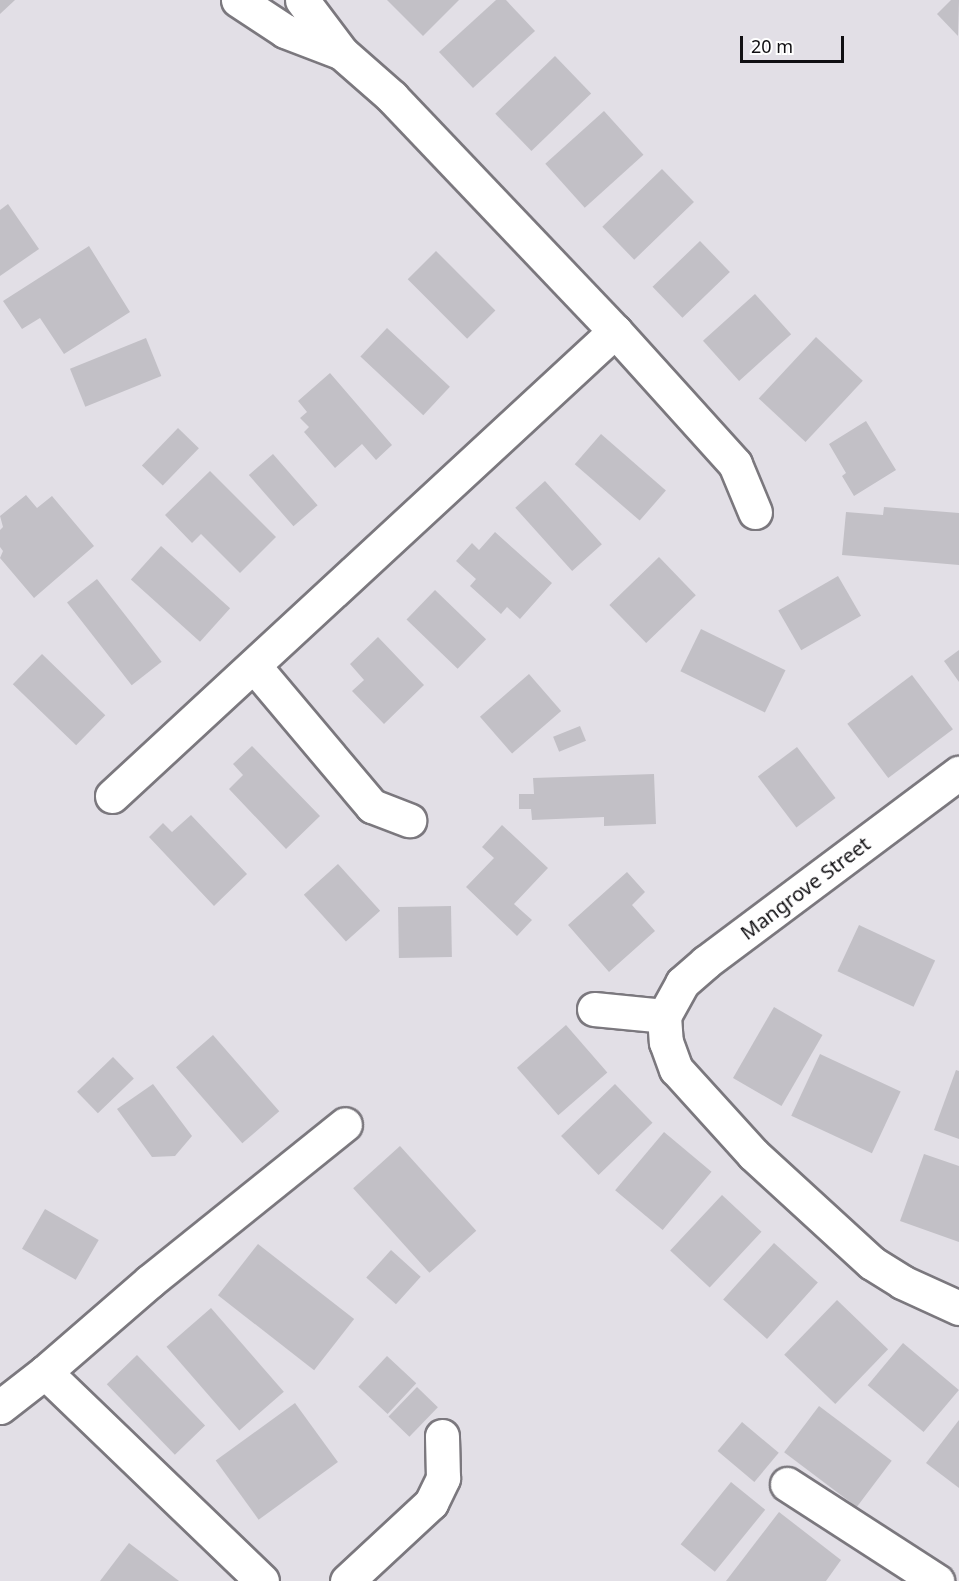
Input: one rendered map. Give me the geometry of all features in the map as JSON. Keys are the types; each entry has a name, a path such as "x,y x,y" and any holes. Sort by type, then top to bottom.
{"street":[{"path":"238,0 285,31 342,53"},
{"path":"302,0 342,53 392,97 615,331 735,464 755,512"},
{"path":"112,796 615,331"},
{"path":"254,666 372,806 409,820"},
{"name":"Mangrove Street","path":"664,1016 682,983 705,962 959,773"},
{"path":"594,1009 664,1016 666,1042 676,1070 753,1154 872,1263 902,1282 959,1308"},
{"path":"0,1407 45,1372 150,1281 345,1124"},
{"path":"45,1372 262,1581"},
{"path":"347,1581 431,1503 443,1478 442,1436"},
{"path":"788,1484 937,1581"}],"building":[{"path":"0,0 15,0 0,14"},
{"path":"387,0 459,0 423,36"},
{"path":"496,0 506,0 535,31 473,88 439,52"},
{"path":"951,0 959,0 958,36 937,14"},
{"path":"555,56 591,93 531,151 495,114"},
{"path":"604,111 643,155 585,208 545,164"},
{"path":"662,169 694,202 634,260 602,227"},
{"path":"8,204 39,249 0,276 0,210"},
{"path":"700,241 730,272 682,318 653,287"},
{"path":"89,246 130,312 64,354 40,318 22,329 3,301"},
{"path":"436,251 495,310 467,339 408,279"},
{"path":"755,294 791,334 739,381 703,341"},
{"path":"387,328 450,387 423,415 360,357"},
{"path":"816,337 863,381 806,442 759,398"},
{"path":"146,338 161,376 85,407 70,369"},
{"path":"330,373 392,445 376,460 362,444 335,468 304,432 309,427 300,418 307,412 298,401"},
{"path":"866,421 896,470 854,496 842,476 846,473 829,444"},
{"path":"178,428 199,448 163,486 142,465"},
{"path":"601,434 666,490 640,521 575,464"},
{"path":"273,454 318,505 293,526 249,475"},
{"path":"210,471 276,537 240,573 201,534 192,543 165,515"},
{"path":"545,481 602,544 572,571 515,508"},
{"path":"26,495 37,508 52,496 94,546 34,598 0,558 3,551 0,547 0,530 3,527 0,516"},
{"path":"884,507 959,513 959,565 842,555 846,512 883,515"},
{"path":"495,532 552,583 520,619 507,607 501,614 470,586 476,579 456,561 472,543 479,550"},
{"path":"161,546 230,608 200,642 131,579"},
{"path":"659,557 696,595 646,643 609,605"},
{"path":"838,576 861,616 801,650 778,610"},
{"path":"97,579 162,662 132,685 67,602"},
{"path":"435,590 486,639 458,669 407,619"},
{"path":"701,629 785,670 765,712 680,671"},
{"path":"378,637 424,685 384,724 352,691 364,680 350,664"},
{"path":"959,650 959,682 944,661"},
{"path":"42,654 105,715 76,745 13,684"},
{"path":"529,674 561,711 512,754 480,717"},
{"path":"912,675 953,729 888,778 847,724"},
{"path":"580,726 586,741 559,752 553,737"},
{"path":"252,746 320,816 286,849 229,789 243,775 233,764"},
{"path":"797,747 836,798 796,828 758,776"},
{"path":"654,774 656,824 604,826 604,817 532,820 531,809 519,809 519,794 534,794 533,778"},
{"path":"191,815 247,874 214,906 149,837 163,823 172,832"},
{"path":"502,825 548,868 514,904 532,920 517,936 466,887 494,858 482,847"},
{"path":"338,864 380,911 346,942 304,895"},
{"path":"627,872 645,892 632,905 655,931 609,972 568,925"},
{"path":"451,906 452,957 399,958 398,907"},
{"path":"859,925 935,960 914,1007 837,971"},
{"path":"774,1007 822,1035 781,1106 733,1078"},
{"path":"566,1025 607,1073 558,1115 517,1068"},
{"path":"213,1035 279,1111 242,1143 176,1067"},
{"path":"820,1054 901,1092 872,1153 791,1116"},
{"path":"113,1057 134,1079 98,1113 77,1092"},
{"path":"956,1070 959,1071 959,1139 934,1130"},
{"path":"153,1084 192,1136 175,1156 152,1157 117,1109"},
{"path":"615,1084 653,1123 599,1175 561,1136"},
{"path":"664,1132 711,1172 663,1230 615,1190"},
{"path":"400,1146 476,1231 429,1273 353,1188"},
{"path":"924,1154 959,1166 959,1242 900,1221"},
{"path":"722,1195 761,1232 710,1287 670,1251"},
{"path":"45,1209 99,1240 76,1280 22,1249"},
{"path":"774,1243 818,1282 767,1339 723,1299"},
{"path":"258,1244 354,1319 314,1370 218,1295"},
{"path":"391,1250 421,1277 396,1304 366,1277"},
{"path":"837,1300 888,1349 835,1404 784,1355"},
{"path":"211,1308 284,1392 239,1430 166,1347"},
{"path":"903,1343 959,1390 924,1432 868,1385"},
{"path":"137,1355 205,1425 175,1455 107,1384"},
{"path":"387,1356 416,1383 388,1414 358,1387"},
{"path":"417,1387 438,1407 409,1437 389,1416"},
{"path":"295,1403 338,1462 259,1520 216,1461"},
{"path":"819,1406 892,1461 857,1507 784,1452"},
{"path":"959,1420 959,1488 926,1463"},
{"path":"742,1422 779,1453 754,1482 718,1451"},
{"path":"731,1482 765,1510 715,1572 681,1544"},
{"path":"779,1512 841,1560 826,1581 726,1581"},
{"path":"129,1543 179,1581 100,1581"}]}
